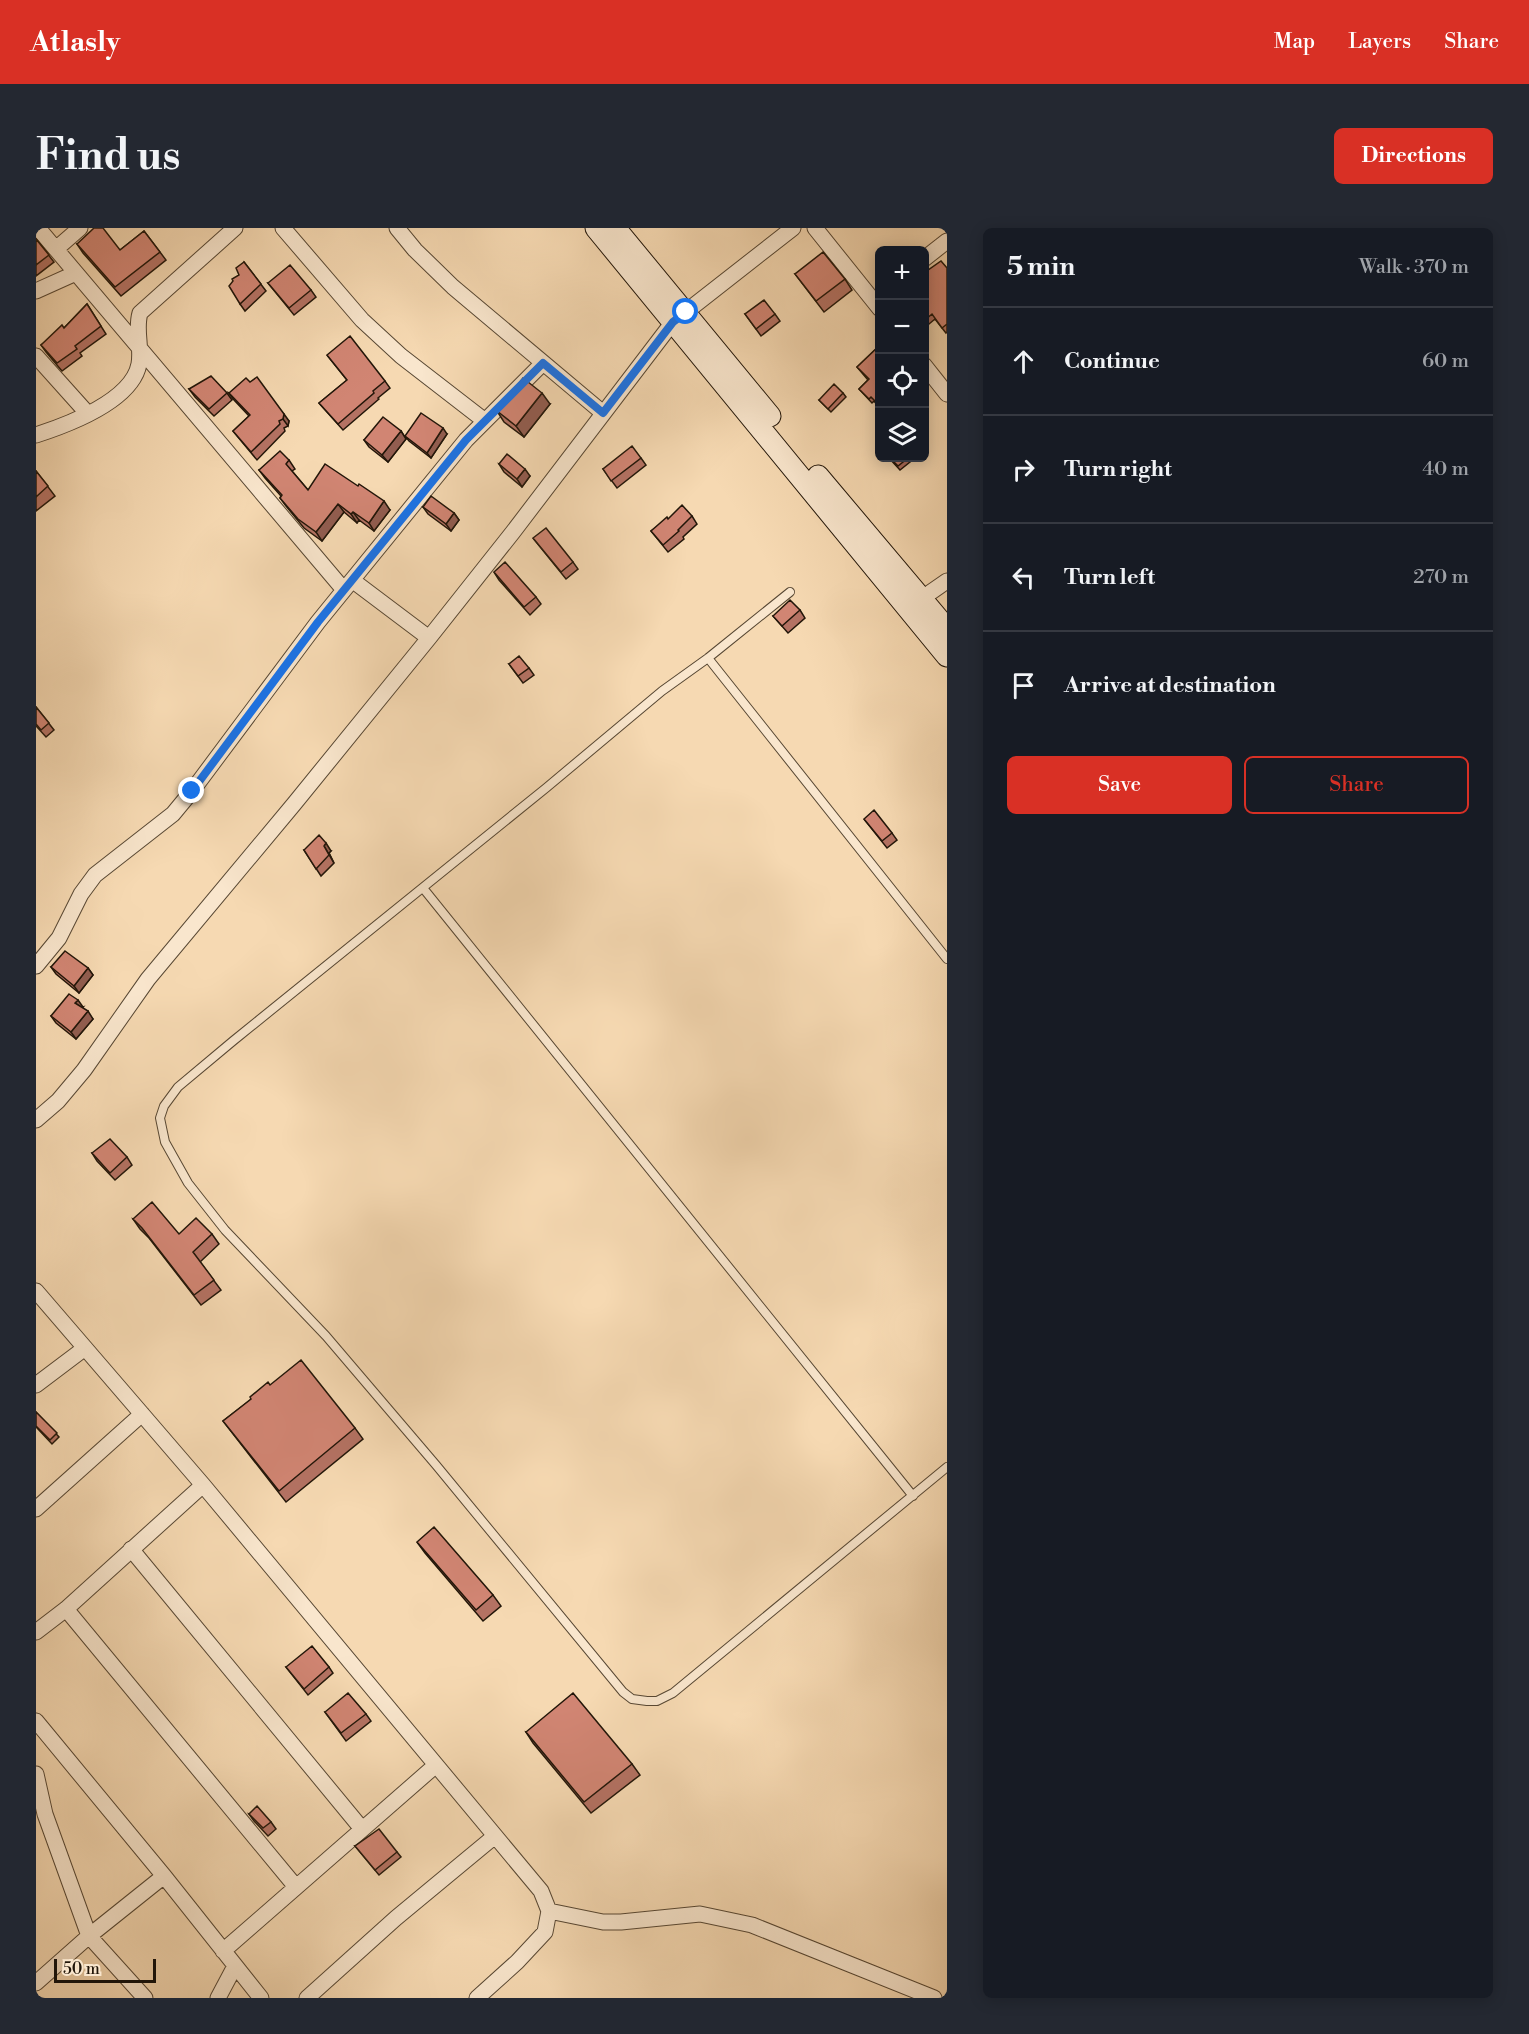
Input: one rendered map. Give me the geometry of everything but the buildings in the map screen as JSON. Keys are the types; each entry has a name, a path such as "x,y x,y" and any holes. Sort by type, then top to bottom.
{"street":[{"path":"38,228 140,349 348,585 429,639"},
{"path":"56,249 80,228"},
{"path":"36,435 61,427 107,405 128,384 138,367 140,349 137,324 141,313 235,228"},
{"path":"283,228 362,320 401,356 485,421"},
{"path":"397,228 415,250 453,287 603,413"},
{"path":"596,228 679,317 810,466 947,629"},
{"path":"615,228 679,317 947,656"},
{"path":"36,1120 58,1101 84,1070 148,979 302,796 429,639 679,317 793,228"},
{"path":"815,228 876,300"},
{"path":"929,256 944,248"},
{"path":"36,291 76,273"},
{"path":"36,356 88,414"},
{"path":"36,966 59,938 81,894 95,875 173,814 296,651 466,440 543,363"},
{"path":"929,372 947,394"},
{"path":"921,599 947,581"},
{"path":"36,1291 203,1485 541,1891 549,1911 545,1932 517,1962 477,1998"},
{"path":"36,1386 85,1348"},
{"path":"36,1509 142,1414"},
{"path":"36,1632 66,1609 203,1485"},
{"path":"130,1549 362,1829"},
{"path":"66,1609 296,1887"},
{"path":"36,1741 38,1723"},
{"path":"38,1723 261,1998"},
{"path":"223,1951 436,1765"},
{"path":"36,1774 45,1814 89,1936 145,1998"},
{"path":"307,1998 396,1918 495,1836"},
{"path":"36,1983 89,1936 164,1876"},
{"path":"549,1911 612,1922 669,1919 700,1914 752,1925 934,1998"},
{"path":"218,1998 235,1966"}],"lane":[{"path":"790,592 708,658 662,691 178,1087 164,1106 160,1118 165,1142 188,1183 225,1230 326,1336 436,1465 587,1651 632,1699 657,1701 673,1694 947,1467"},
{"path":"708,658 947,959"},
{"path":"423,888 913,1496"}],"route":[{"path":"192,791 318,622 466,440 543,363 603,413 673,322 686,312"}]}
